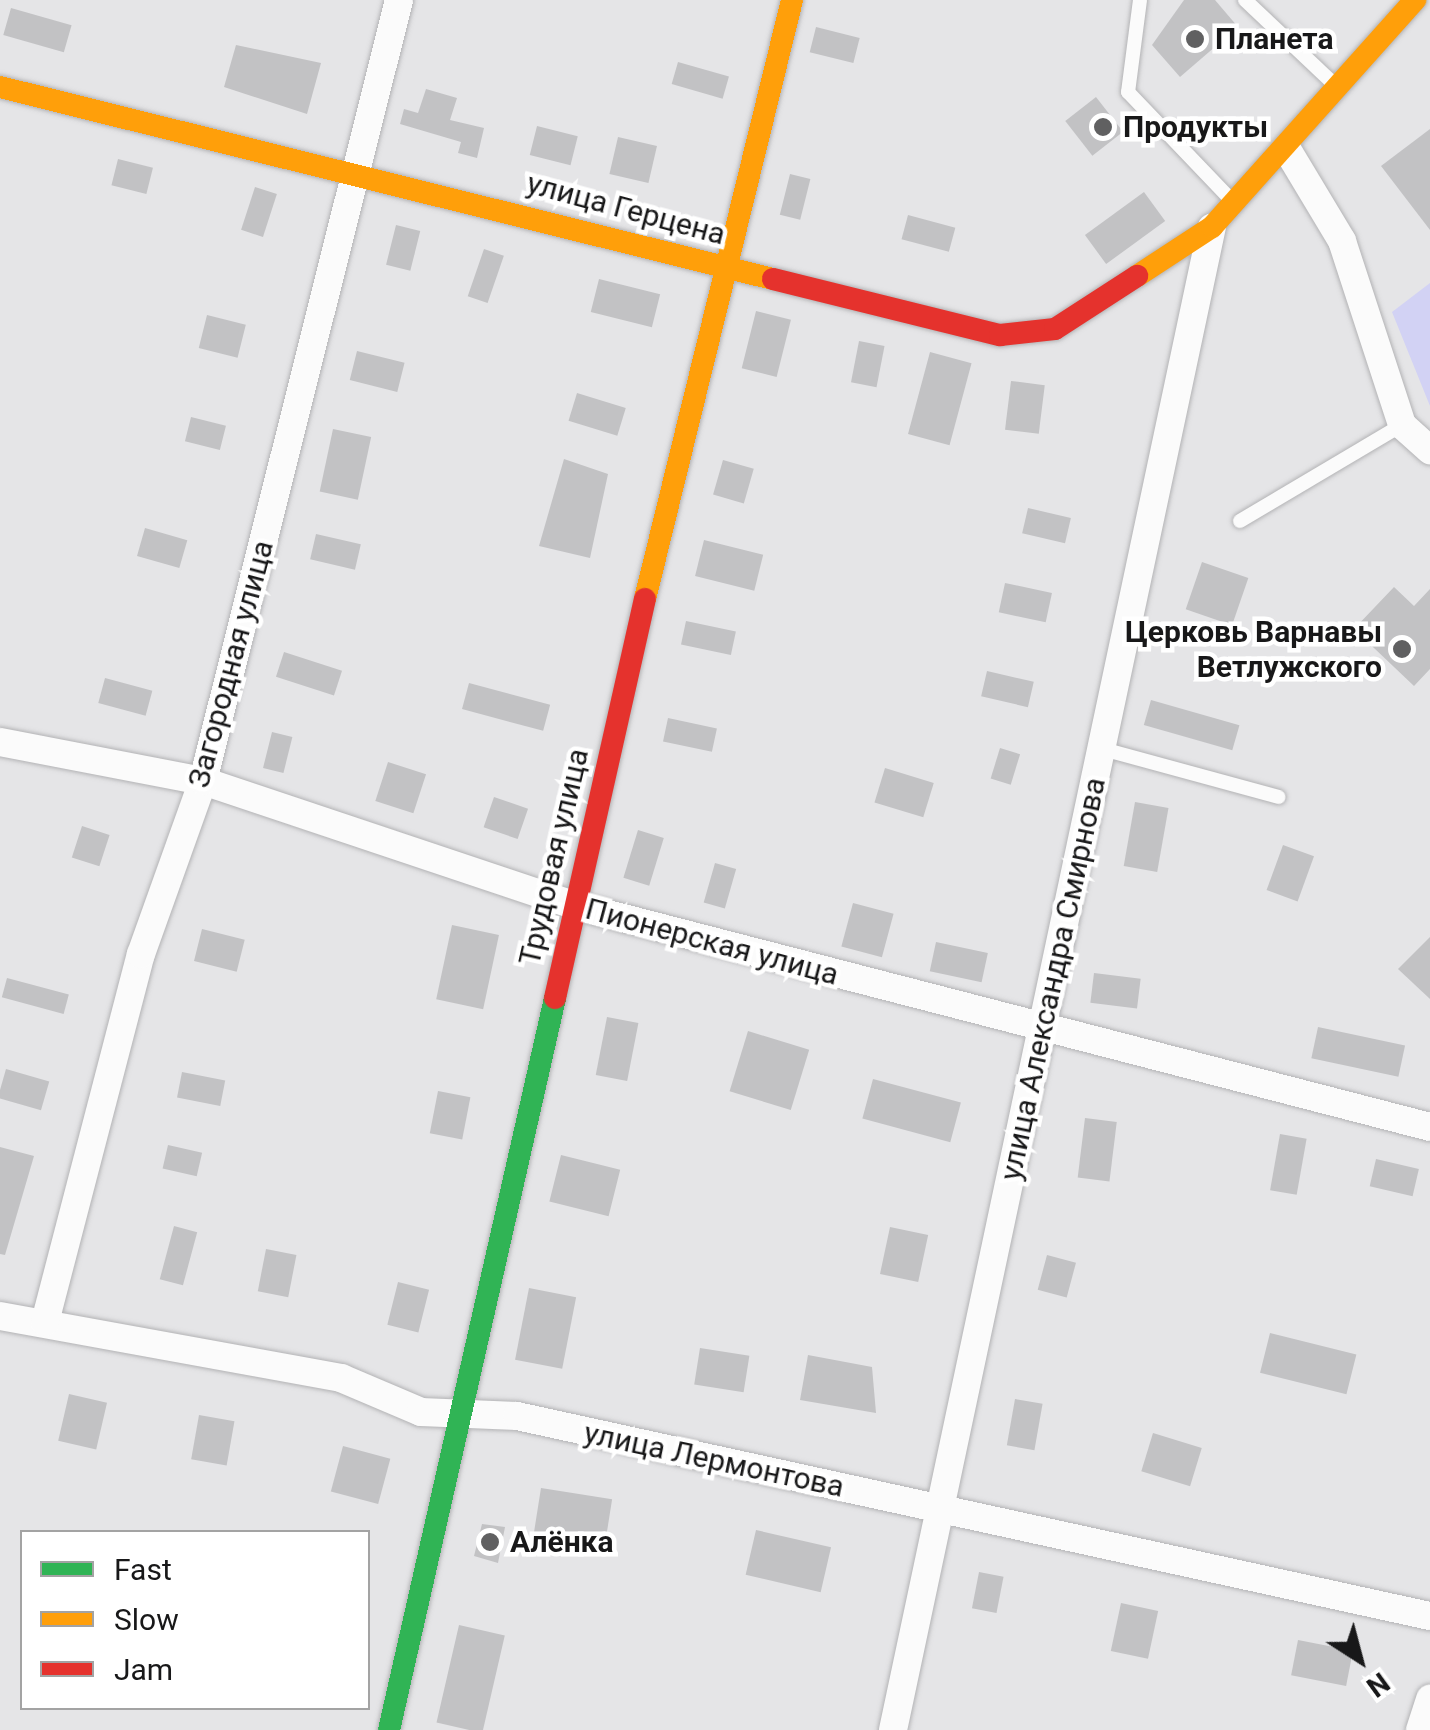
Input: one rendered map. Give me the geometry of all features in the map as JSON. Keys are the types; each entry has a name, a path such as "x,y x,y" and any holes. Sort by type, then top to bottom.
{"street":[{"name":"Загородная улица","path":"44,1322 141,954 203,781 399,0"},
{"name":"Трудовая улица","path":"388,1730 573,905 722,265 792,0"},
{"name":"улица Герцена","path":"0,87 358,170 1000,334 1055,329 1212,227 1288,151 1415,0"},
{"path":"1288,151 1342,240 1402,425 1430,450"},
{"name":"улица Александра Смирнова","path":"892,1730 1212,227"},
{"name":"Пионерская улица","path":"0,742 203,781 573,905 1430,1127"},
{"name":"улица Лермонтова","path":"0,1316 341,1378 456,1419 517,1416 1430,1616"},
{"path":"1420,1730 1430,1699"}],"lane":[{"path":"1140,0 1128,92 1233,202"},
{"path":"1244,0 1340,90"},
{"path":"1240,521 1402,425"},
{"path":"1103,749 1279,797"}],"shaded area":[{"path":"1430,283 1430,406 1392,312"}],"building":[{"path":"1184,0 1215,0 1238,27 1180,77 1152,45"},
{"path":"11,8 72,25 64,52 3,35"},
{"path":"816,27 860,38 853,63 810,52"},
{"path":"236,45 321,63 307,114 224,87"},
{"path":"678,62 729,77 723,99 672,84"},
{"path":"426,89 457,98 450,120 484,128 477,158 458,153 461,142 400,124 404,109 418,113"},
{"path":"1096,97 1123,132 1092,156 1065,121"},
{"path":"537,126 578,136 570,165 530,155"},
{"path":"1430,129 1430,230 1381,166"},
{"path":"618,137 657,146 648,183 609,174"},
{"path":"118,159 153,168 146,194 111,185"},
{"path":"790,174 810,179 800,220 780,215"},
{"path":"255,187 277,194 263,237 241,230"},
{"path":"1144,192 1165,221 1106,264 1085,235"},
{"path":"908,215 955,228 949,252 902,239"},
{"path":"396,225 420,231 410,271 386,265"},
{"path":"484,249 504,256 488,303 468,296"},
{"path":"599,279 660,294 652,327 591,312"},
{"path":"756,311 791,320 777,377 742,368"},
{"path":"207,315 246,325 238,358 199,348"},
{"path":"859,341 885,346 877,387 851,382"},
{"path":"357,351 405,363 397,392 350,380"},
{"path":"930,352 972,363 950,445 908,434"},
{"path":"1011,381 1045,385 1039,434 1005,430"},
{"path":"577,393 626,408 617,436 569,421"},
{"path":"191,417 226,426 220,450 185,441"},
{"path":"333,429 371,437 358,500 320,492"},
{"path":"564,459 608,474 590,558 539,546"},
{"path":"723,460 754,469 744,503 713,495"},
{"path":"1028,508 1071,518 1065,543 1022,533"},
{"path":"145,528 187,540 179,568 137,556"},
{"path":"316,534 361,544 355,570 310,559"},
{"path":"704,540 763,555 754,591 695,576"},
{"path":"1202,562 1248,578 1232,625 1186,609"},
{"path":"1005,583 1052,593 1046,622 999,612"},
{"name":"Церковь Варнавы Ветлужского","path":"1394,587 1414,606 1430,589 1430,669 1414,686 1354,629"},
{"path":"686,621 736,632 731,655 681,644"},
{"path":"284,652 342,671 334,696 276,677"},
{"path":"987,671 1034,682 1028,707 981,696"},
{"path":"105,678 152,691 146,716 98,703"},
{"path":"469,683 550,705 543,731 462,709"},
{"path":"1151,700 1239,725 1232,750 1144,725"},
{"path":"668,718 717,728 712,752 663,741"},
{"path":"272,732 292,737 283,773 263,768"},
{"path":"1000,748 1020,754 1011,785 991,779"},
{"path":"388,762 426,774 413,813 375,801"},
{"path":"885,768 934,783 923,817 874,802"},
{"path":"494,797 528,809 518,839 484,827"},
{"path":"1135,802 1168,808 1157,872 1124,866"},
{"path":"82,826 110,835 99,866 72,857"},
{"path":"638,830 664,838 649,886 623,878"},
{"path":"1283,845 1314,856 1298,901 1267,890"},
{"path":"715,863 736,869 725,908 704,902"},
{"path":"853,903 894,914 882,957 841,946"},
{"path":"452,925 499,935 483,1009 436,999"},
{"path":"202,929 245,940 237,972 194,961"},
{"path":"1430,937 1430,999 1398,969"},
{"path":"936,942 988,953 982,982 930,971"},
{"path":"1094,973 1141,979 1137,1009 1090,1003"},
{"path":"7,978 69,995 64,1014 2,997"},
{"path":"607,1017 638,1023 627,1081 596,1075"},
{"path":"1318,1027 1405,1046 1398,1077 1311,1058"},
{"path":"748,1031 809,1050 791,1110 730,1091"},
{"path":"6,1069 49,1081 41,1110 0,1098"},
{"path":"182,1072 225,1080 220,1106 177,1098"},
{"path":"873,1079 961,1103 950,1142 862,1119"},
{"path":"438,1091 470,1097 462,1140 430,1133"},
{"path":"1085,1118 1117,1122 1109,1181 1078,1178"},
{"path":"1280,1134 1307,1139 1297,1195 1270,1190"},
{"path":"168,1145 202,1153 197,1176 163,1168"},
{"path":"0,1147 34,1156 5,1255 0,1254"},
{"path":"561,1155 620,1170 609,1216 549,1202"},
{"path":"1376,1159 1419,1169 1413,1196 1370,1186"},
{"path":"174,1226 197,1232 183,1285 160,1279"},
{"path":"890,1227 928,1235 918,1282 880,1274"},
{"path":"266,1249 296,1255 288,1297 258,1291"},
{"path":"1047,1255 1076,1263 1067,1298 1038,1290"},
{"path":"398,1282 429,1290 418,1332 387,1325"},
{"path":"529,1288 576,1297 562,1369 515,1360"},
{"path":"1270,1333 1356,1355 1346,1394 1260,1373"},
{"path":"700,1348 749,1356 744,1392 694,1385"},
{"path":"808,1355 872,1367 876,1413 800,1400"},
{"path":"69,1394 107,1403 96,1450 58,1441"},
{"path":"1015,1399 1043,1404 1034,1450 1007,1445"},
{"path":"199,1415 234,1421 227,1466 191,1459"},
{"path":"1153,1433 1202,1448 1190,1486 1141,1471"},
{"path":"343,1446 390,1459 378,1504 331,1491"},
{"path":"541,1488 612,1499 605,1544 534,1532"},
{"name":"Алёнка","path":"482,1524 505,1527 498,1563 474,1556"},
{"path":"756,1530 831,1547 821,1592 746,1575"},
{"path":"979,1572 1004,1577 996,1613 972,1608"},
{"path":"1121,1603 1158,1611 1148,1659 1111,1651"},
{"path":"459,1625 505,1636 483,1730 437,1722"},
{"path":"1298,1640 1353,1651 1346,1686 1291,1675"}],"traffic: fast":[{"path":"389,1730 555,998"}],"traffic: slow":[{"path":"645,599 792,0"},
{"path":"1137,276 1212,227 1415,0"},
{"path":"0,87 773,279"}],"traffic: jam":[{"path":"773,279 1000,335 1055,329 1137,276"},
{"path":"555,998 645,599"}],"place":[{"name":"Планета","path":"1195,39"},
{"name":"Продукты","path":"1103,127"},
{"name":"Церковь Варнавы Ветлужского","path":"1402,649"},
{"name":"Алёнка","path":"490,1542"}]}
